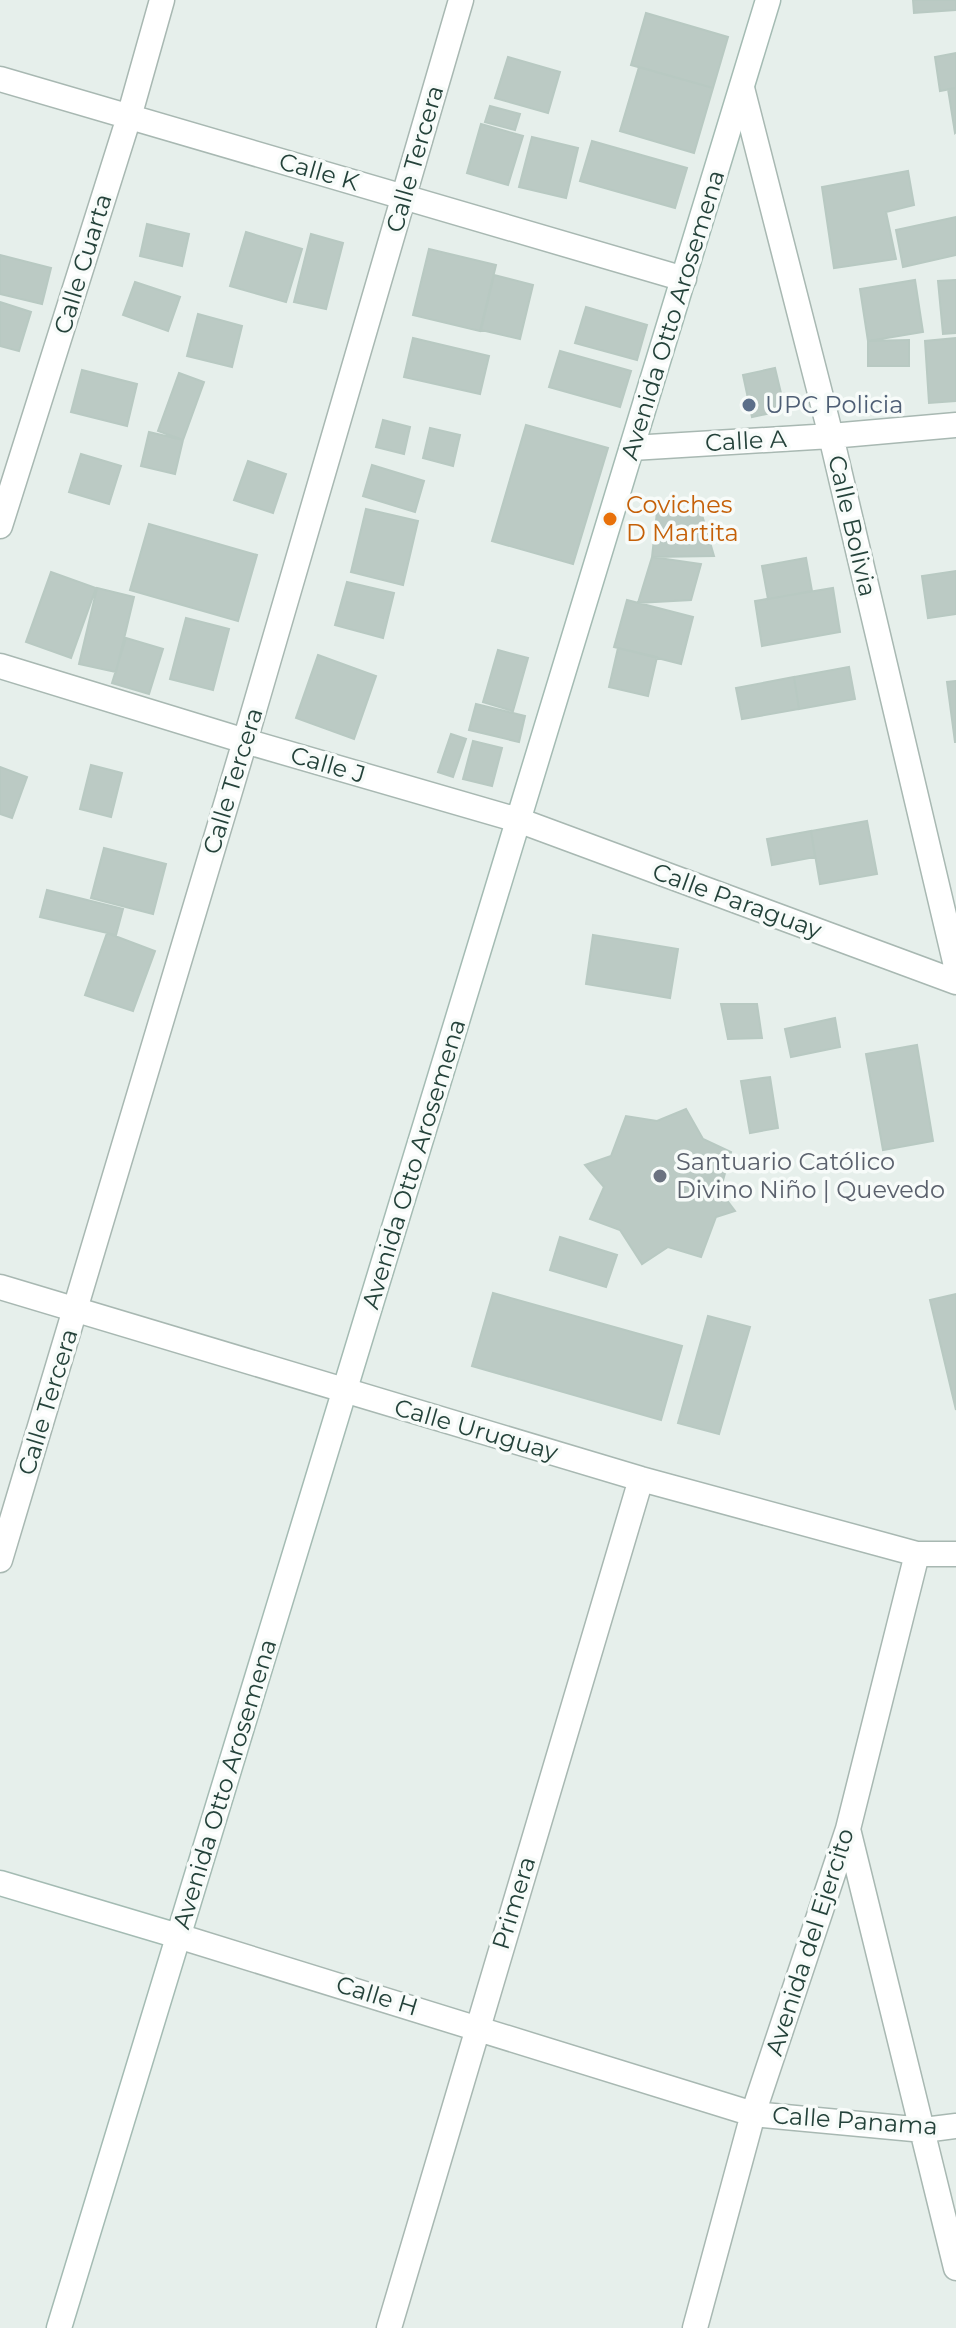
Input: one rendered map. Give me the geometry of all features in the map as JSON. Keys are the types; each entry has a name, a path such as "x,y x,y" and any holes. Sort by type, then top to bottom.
{"street":[{"name":"Calle Cuarta","path":"0,526 129,117 162,0"},
{"name":"Calle Tercera","path":"0,1560 245,741 461,0"},
{"name":"Avenida Otto Arosemena","path":"59,2328 768,0"},
{"name":"Calle K","path":"0,79 684,279"},
{"name":"Calle Bolivia","path":"742,88 831,436 956,966"},
{"name":"Calle A","path":"632,448 956,425"},
{"name":"Calle J","path":"0,666 518,820"},
{"name":"Calle Paraguay","path":"518,820 956,982"},
{"name":"Calle Uruguay","path":"0,1287 641,1479 917,1554 956,1554"},
{"name":"Primera","path":"389,2328 641,1479"},
{"name":"Avenida del Ejercito","path":"695,2328 753,2114 848,1829 917,1554"},
{"path":"848,1829 956,2268"},
{"name":"Calle H","path":"0,1883 753,2114"},
{"name":"Calle Panama","path":"753,2114 924,2130 956,2126"},
{"path":"701,2303 706,2328"}],"building":[{"path":"913,0 956,0 956,10 914,13"},
{"path":"646,13 728,37 713,88 631,65"},
{"path":"956,53 956,88 940,91 935,57"},
{"path":"508,57 560,72 548,113 495,98"},
{"path":"639,67 713,88 694,153 620,131"},
{"path":"956,88 956,132 955,133 948,89"},
{"path":"490,106 520,114 515,130 485,122"},
{"path":"481,124 523,136 508,185 467,173"},
{"path":"532,137 578,148 566,198 519,187"},
{"path":"592,141 687,168 675,208 580,181"},
{"path":"908,171 914,205 886,212 896,259 834,268 822,187"},
{"path":"956,217 956,255 903,267 896,230"},
{"path":"147,224 189,234 182,266 140,256"},
{"path":"246,232 302,249 286,302 230,286"},
{"path":"311,234 343,243 326,309 294,302"},
{"path":"429,249 496,265 480,331 413,315"},
{"path":"0,255 51,268 42,304 0,294"},
{"path":"494,275 533,285 520,339 481,330"},
{"path":"915,280 923,332 868,341 860,289"},
{"path":"956,280 956,333 943,334 938,281"},
{"path":"135,282 180,297 168,331 123,315"},
{"path":"0,302 31,312 19,351 0,346"},
{"path":"586,307 647,325 637,360 575,343"},
{"path":"198,314 242,326 232,367 187,356"},
{"path":"413,338 489,356 480,394 404,377"},
{"path":"956,338 956,401 929,403 925,341"},
{"path":"909,340 909,366 868,366 868,341"},
{"path":"560,351 631,371 620,407 549,387"},
{"path":"775,368 785,410 752,417 743,375"},
{"path":"82,370 137,384 127,426 71,412"},
{"path":"179,373 204,382 183,440 158,431"},
{"path":"383,420 410,427 404,454 376,447"},
{"path":"526,425 608,448 573,564 492,541"},
{"path":"430,428 460,435 453,466 423,458"},
{"path":"149,432 183,440 175,474 141,466"},
{"path":"81,454 121,466 109,504 69,492"},
{"path":"248,461 286,474 273,513 234,500"},
{"path":"372,465 424,481 415,512 363,496"},
{"path":"700,508 714,556 652,557 657,512"},
{"path":"366,509 418,521 403,585 351,572"},
{"path":"149,524 257,555 238,621 130,590"},
{"path":"652,557 701,564 691,600 638,603"},
{"path":"806,558 812,591 768,599 762,566"},
{"path":"956,571 956,614 928,618 922,576"},
{"path":"51,572 96,588 71,658 26,642"},
{"path":"347,582 394,593 383,638 335,625"},
{"path":"97,588 134,597 116,672 79,664"},
{"path":"833,588 840,632 762,646 755,601"},
{"path":"627,600 693,617 681,664 614,647"},
{"path":"186,618 229,629 213,690 170,679"},
{"path":"126,638 163,649 149,694 112,683"},
{"path":"618,648 657,657 648,696 609,687"},
{"path":"498,650 528,658 513,711 483,702"},
{"path":"318,655 376,676 354,739 296,718"},
{"path":"849,667 855,699 799,709 794,677"},
{"path":"794,677 799,709 742,719 736,688"},
{"path":"956,681 956,742 955,742 947,682"},
{"path":"476,704 525,716 519,742 469,730"},
{"path":"451,734 466,739 453,777 438,772"},
{"path":"473,741 502,748 492,786 463,779"},
{"path":"91,765 122,773 111,817 80,809"},
{"path":"0,767 27,777 12,818 0,814"},
{"path":"867,821 877,874 820,884 811,831"},
{"path":"811,831 815,857 772,865 767,839"},
{"path":"104,848 166,864 153,914 91,898"},
{"path":"47,890 123,909 116,935 40,917"},
{"path":"107,933 155,951 133,1011 85,995"},
{"path":"593,935 678,949 670,998 586,984"},
{"path":"721,1004 757,1004 762,1038 728,1039"},
{"path":"835,1018 840,1047 791,1057 785,1029"},
{"path":"917,1045 933,1141 883,1150 866,1054"},
{"path":"770,1077 778,1128 750,1133 741,1081"},
{"name":"Santuario Católico Divino Niño | Quevedo","path":"686,1109 703,1139 731,1152 720,1191 735,1211 716,1217 701,1257 668,1247 642,1264 620,1230 590,1219 604,1187 585,1165 611,1156 626,1116 657,1121"},
{"path":"560,1237 617,1255 606,1287 550,1270"},
{"path":"493,1293 682,1346 661,1420 472,1366"},
{"path":"956,1294 956,1410 930,1300"},
{"path":"708,1316 750,1327 719,1434 678,1423"}],"place":[{"name":"UPC Policia","path":"749,405"},
{"name":"Coviches D Martita","path":"610,519"},
{"name":"Santuario Católico Divino Niño | Quevedo","path":"660,1176"}]}
